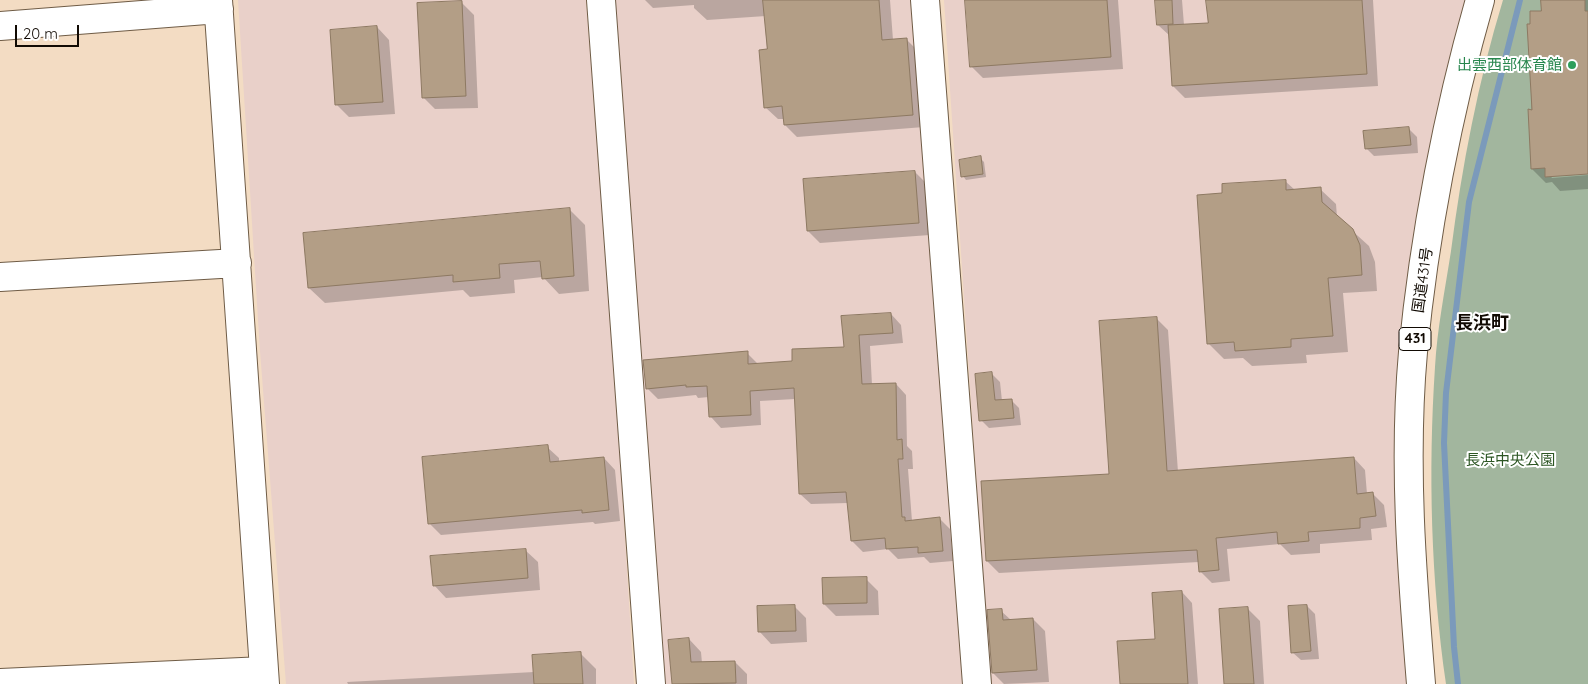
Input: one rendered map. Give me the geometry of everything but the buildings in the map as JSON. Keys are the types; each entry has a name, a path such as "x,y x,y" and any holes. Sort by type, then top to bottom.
{"main road":[{"path":"601,0 651,684"},
{"path":"925,0 977,684"},
{"name":"国道431号","path":"1421,684 1410,562 1409,451 1413,352 1433,208 1465,51 1480,0"},
{"path":"0,26 218,5 264,677 0,683"},
{"path":"0,276 237,262"}],"shaded area":[{"path":"238,0 586,0 612,326 634,684 286,684 260,351"},
{"path":"615,0 915,0 966,684 664,684"},
{"path":"944,0 1467,0 1411,278 1414,684 990,684"}],"green space":[{"name":"長浜中央公園","path":"1503,0 1588,0 1588,684 1446,684 1441,645 1434,566 1431,486 1436,353 1460,187 1478,93"}],"waterway":[{"path":"1458,684 1454,647 1444,443 1446,393 1469,202 1520,0"}],"place":[{"name":"出雲西部体育館","path":"1572,65"}],"district":[{"name":"長浜町","path":"1482,324"}]}
